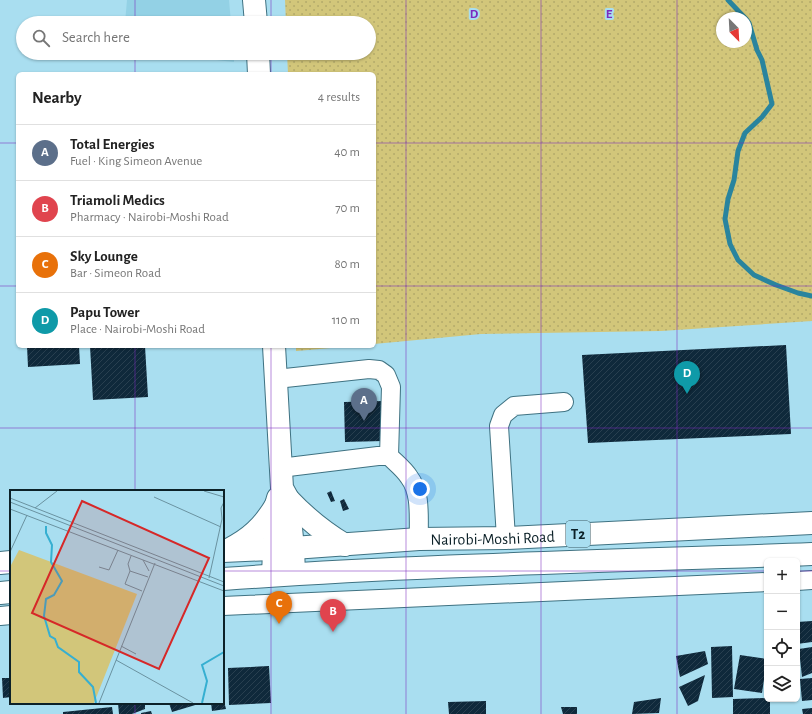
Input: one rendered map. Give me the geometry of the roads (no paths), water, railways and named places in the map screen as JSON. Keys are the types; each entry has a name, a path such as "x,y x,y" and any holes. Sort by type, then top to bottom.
{"main road":[{"path":"254,0 255,16"},
{"path":"258,60 259,72"},
{"path":"274,348 284,575"},
{"path":"281,490 301,513 331,537 345,545"},
{"path":"225,551 238,545 255,533 267,520 281,490"},
{"name":"Nairobi-Moshi Road","path":"283,549 419,539 506,538 812,523"},
{"name":"T2","path":"225,551 283,549"},
{"name":"Nairobi-Moshi Road","path":"284,575 443,567 812,554"},
{"path":"0,563 10,562"},
{"name":"T2","path":"224,579 284,575"},
{"path":"0,593 10,592"}],"lane":[{"path":"276,378 370,369 379,370 386,375 390,387 389,456 409,477 415,489 418,500 419,539"},
{"path":"506,538 499,426 502,415 514,406 564,402"},
{"path":"281,490 378,456 389,456"},
{"path":"800,581 812,580"},
{"path":"224,606 764,582"},
{"path":"0,616 10,615"}],"waterway":[{"path":"728,0 739,12"},
{"path":"752,33 762,60 772,104 762,117 745,133 738,151 734,180 728,199 725,219 730,244 738,260 754,275 798,293 812,296"}],"place":[{"name":"Papu Tower","path":"687,394"},
{"name":"Total Energies","path":"364,421"},
{"name":"Sky Lounge","path":"279,624"},
{"name":"Triamoli Medics","path":"333,632"}]}
